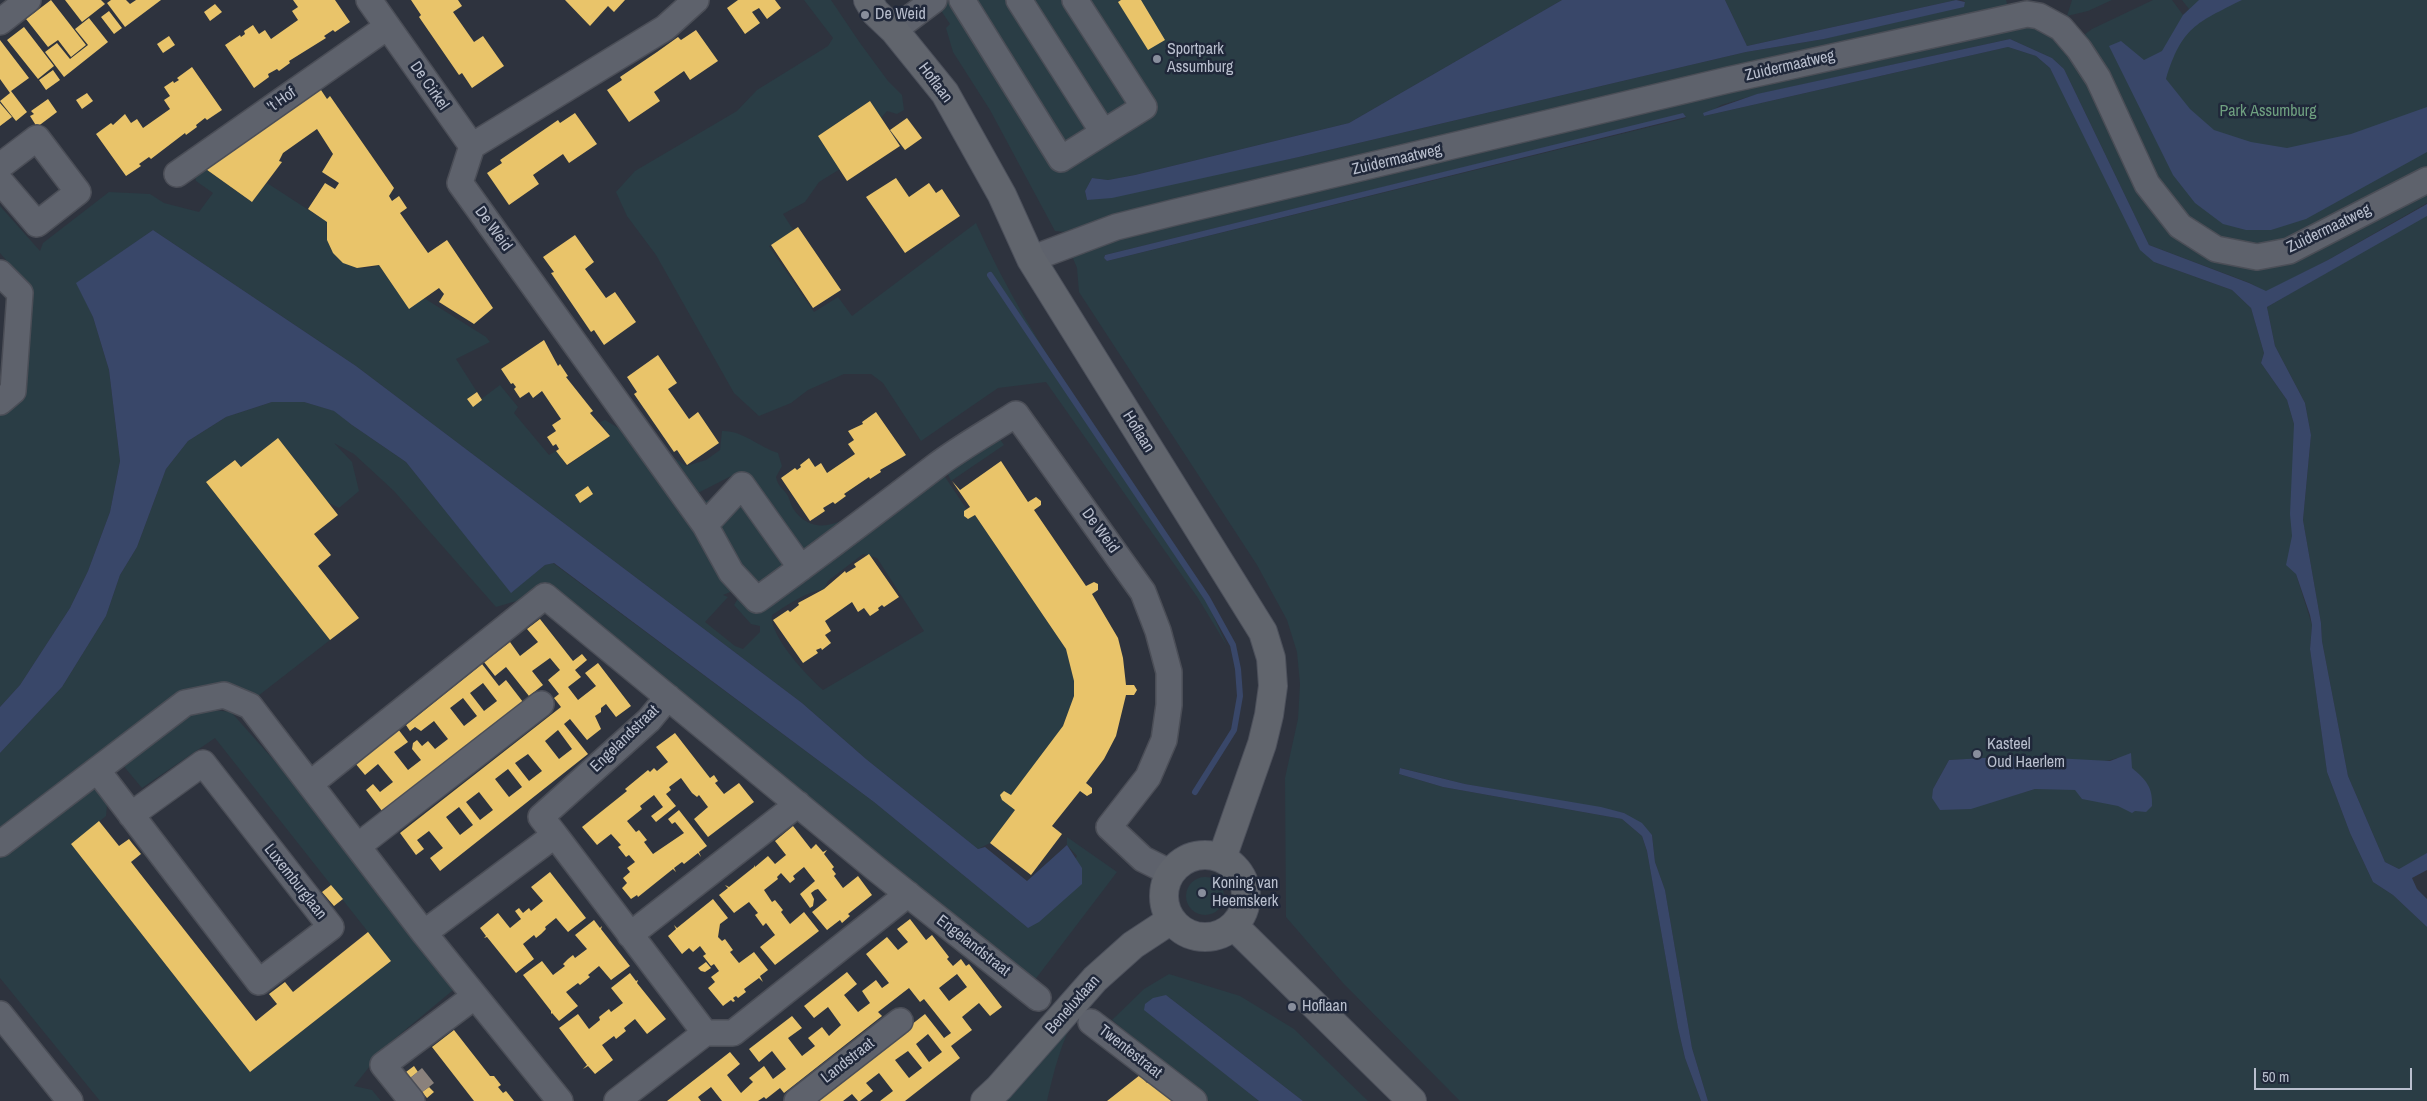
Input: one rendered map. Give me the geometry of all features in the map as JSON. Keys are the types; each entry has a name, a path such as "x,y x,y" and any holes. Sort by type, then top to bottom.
{"main road":[{"name":"Hoflaan","path":"868,0 875,12 894,30 946,93 1002,194 1031,259 1263,632 1272,658 1273,686 1269,715 1262,744 1222,858"},
{"path":"1200,855 1214,855 1222,858 1239,872 1245,886 1246,902 1240,918 1226,932 1215,936 1200,937 1186,932 1171,920 1166,911 1163,896 1166,881 1185,859 1200,855"},
{"name":"Beneluxlaan","path":"985,1101 999,1088 1095,979 1133,945 1171,920"},
{"path":"1234,926 1412,1101"}],"street":[{"path":"0,22 28,0"},
{"name":"De Cirkel","path":"370,0 387,27 472,146"},
{"path":"472,146 665,28 696,0"},
{"path":"894,30 934,0"},
{"path":"962,0 1061,159 1144,107 1075,0"},
{"path":"1019,0 1103,132"},
{"name":"Zuidermaatweg","path":"1031,259 1116,227 1168,214 1728,80 2022,14 2039,16 2061,28 2079,49 2098,78 2148,184 2180,226 2216,248 2257,257 2289,251 2427,180"},
{"name":"'t Hof","path":"178,174 387,27"},
{"path":"0,166 37,138 78,192 38,224 0,181"},
{"name":"De Weid","path":"472,146 460,183 705,525 732,572 757,600 866,518 914,485 937,465 1016,414 1143,592 1158,631 1169,672 1169,705 1164,740 1148,777 1109,827 1142,859 1171,873"},
{"path":"0,272 20,294 12,391 0,402"},
{"path":"705,525 742,485 801,568"},
{"path":"310,784 545,596 668,697"},
{"path":"0,844 185,703 224,694 250,706 424,933 560,1101"},
{"name":"Engelandstraat","path":"705,1033 541,817 649,720 668,697 1038,998"},
{"path":"358,846 542,704"},
{"name":"Luxemburglaan","path":"96,770 259,982 331,927 203,763 131,815"},
{"path":"630,935 798,804"},
{"path":"424,933 555,835"},
{"path":"617,1101 705,1033 733,1033 908,894"},
{"path":"412,1101 384,1065 474,996"},
{"path":"0,1014 70,1101"},
{"name":"Landstraat","path":"797,1101 900,1021"},
{"name":"Twentestraat","path":"1091,1022 1194,1101"}],"green space":[{"path":"804,0 831,0 888,81 902,95 904,110 897,114 887,111 881,118 870,101 818,136 840,169 819,182 805,202 783,214 794,231 769,246 814,312 838,297 852,316 976,223 999,271 1025,318 1053,364 1171,542 1199,588 1227,646 1198,598 1046,382 998,388 921,441 883,383 871,374 844,374 808,390 791,403 759,416 734,393 656,255 627,216 616,192 635,171 737,111 757,90 828,46 833,38"},
{"path":"934,0 1562,0 1349,123 1135,175 1108,180 1092,178 1085,191 1087,200 1299,157 1746,52 1824,39 1965,2 1963,0 2006,0 2007,3 2006,9 1076,233 1055,231 990,110 953,52 946,28 950,24"},
{"path":"1725,0 1956,0 1747,46"},
{"path":"2072,0 2112,0 2088,11 2067,16"},
{"name":"Park Assumburg","path":"2153,0 2172,0 2183,15 2189,9 2182,0 2427,0 2427,176 2284,243 2250,244 2223,240 2173,210 2080,38 2092,29"},
{"path":"2017,24 2045,30 2074,54 2136,188 2153,213 2173,233 2246,263 2427,183 2427,203 2328,260 2266,292 2250,283 2149,245 2064,69 2052,58 2010,39 1759,94 1721,105 1704,116 2008,47 2036,56 2050,68 2154,262 2232,290 2251,308 2264,353 2261,363 2287,400 2294,424 2296,574 2312,625 2310,649 2327,772 2350,833 2373,882 2393,895 2427,927 2427,1101 1708,1101 1692,1048 1665,890 1655,862 1652,835 1624,813 1465,784 1401,768 1399,774 1443,787 1622,819 1642,836 1647,851 1678,1028 1685,1058 1701,1101 1460,1101 1343,983 1286,917 1285,778 1298,719 1300,684 1297,652 1287,620 1257,565 1079,292 1077,268 1070,251 1917,44","holes":["1683,114 1686,118 1107,261 1104,258 1105,255","2017,756 2083,762 2108,761 2117,758 2116,786 2035,789 2001,799 1933,789 1949,760"]},
{"path":"203,167 252,202 267,183 327,222 329,243 333,252 340,260 358,268 379,265 409,308 424,298 486,337 490,342 456,359 477,392 467,399 472,406 500,385 518,407 514,413 549,455 556,451 567,466 610,436 600,422 605,420 622,430 672,500 678,512 693,502 721,499 755,487 739,472 696,494 665,459 676,459 686,466 706,460 720,450 722,431 737,433 778,453 782,466 776,477 778,483 799,516 805,521 818,525 832,524 846,518 869,526 937,465 972,517 975,515 1066,649 1074,681 1074,696 1063,726 1015,810 990,843 978,849 866,759 802,703 356,366 153,230 77,283 93,317 109,370 120,461 110,512 88,571 70,608 20,685 0,707 0,411 19,275 0,253 0,206 40,251 43,243 109,192 150,194 164,203 199,212 213,193 196,181 195,176","holes":["863,554 877,558 924,631 823,690 799,666 783,645 773,624 772,615 803,596 824,589 828,581","737,589 740,595 734,605 751,624 760,626 760,632 743,649 735,646 705,622 728,597 723,595"]},
{"path":"2427,214 2427,854 2399,869 2385,862 2348,776 2322,641 2321,623 2303,520 2311,435 2305,403 2275,346 2267,307"},
{"path":"272,402 304,402 335,411 406,462 511,592 545,565 553,563 874,802 1028,928 1077,856 1067,845 1067,837 1117,872 1031,985 554,590 496,607 394,491 354,454 334,443 352,462 359,491 339,508 329,503 278,438 241,467 235,460 206,482 330,640 258,696 231,683 191,691 197,708 231,712 280,767 458,986 386,1046 354,1086 372,1090 381,1101 100,1101 0,978 0,753 62,687 106,616 120,575 137,547 166,469 188,441 226,417","holes":["215,738 391,961 250,1072 71,844 106,816 112,752 142,788"]},
{"path":"997,435 1004,445 951,481 946,470"},
{"path":"1205,877 1218,883 1224,896 1218,909 1205,915 1192,909 1186,896 1192,883"},
{"path":"1169,974 1240,996 1294,1029 1368,1101 1303,1101 1166,995 1202,1055 1259,1101 1209,1101 1112,1020 1144,989"},
{"path":"1076,1015 1058,1057 1047,1101 1001,1101"}],"water":[{"path":"1562,0 1725,0 1747,46 1956,0 1965,2 1964,7 1824,39 1746,52 1299,157 1112,198 1087,200 1085,191 1092,178 1108,180 1135,175 1349,123"},
{"path":"2199,0 2242,0 2202,21 2185,37 2178,48 2166,79 2190,109 2214,130 2251,142 2287,148 2351,134 2427,107 2427,152 2306,219 2271,230 2246,230 2223,224 2195,203 2173,175 2109,46 2121,41 2144,60 2162,51 2183,15"},
{"path":"2010,39 2052,58 2064,69 2149,245 2266,291 2328,260 2427,204 2427,216 2267,307 2275,346 2305,403 2311,435 2303,520 2321,623 2322,641 2348,776 2385,862 2399,869 2427,853 2427,870 2412,878 2417,889 2427,899 2427,927 2393,895 2373,882 2350,833 2327,772 2310,649 2312,625 2296,574 2286,565 2292,536 2290,514 2294,424 2287,400 2261,363 2264,353 2251,308 2232,290 2154,262 2140,250 2050,68 2036,56 2008,47 1704,116 1703,113 1757,94"},
{"path":"1683,113 1686,117 1107,261 1104,258 1105,255"},
{"path":"153,230 356,366 802,703 866,759 978,849 985,847 1027,881 1067,845 1082,868 1082,884 1039,922 1028,928 874,802 554,563 545,565 511,593 406,462 334,411 304,402 272,402 226,417 188,441 166,469 137,547 120,575 106,616 62,687 0,753 0,707 20,685 70,608 88,571 110,512 120,461 109,370 93,317 76,283"},
{"path":"2131,753 2132,768 2145,780 2150,789 2152,806 2146,812 2135,811 2132,813 2118,806 2082,799 2075,790 2035,789 1971,809 1940,810 1932,798 1933,789 1949,760 2017,756 2110,761"},
{"path":"1400,768 1465,784 1601,807 1624,813 1642,823 1652,835 1655,862 1665,890 1692,1048 1708,1101 1701,1101 1685,1058 1647,851 1642,836 1622,819 1443,787 1399,774"},
{"path":"1166,995 1303,1101 1259,1101 1144,1010 1145,1004 1153,998"}],"building: Homes":[{"path":"51,0 86,45 71,57 58,40 48,47 26,19"},
{"path":"65,0 101,0 105,4 82,22"},
{"path":"111,0 126,0 130,4 136,0 161,0 125,27 107,3"},
{"path":"293,0 335,0 350,22 335,32 333,30 324,36 326,38 289,61 290,63 279,71 277,69 268,74 269,77 254,88 225,45 240,35 241,37 245,34 244,31 253,25 259,34 265,30 271,39 298,20 292,11 298,7"},
{"path":"411,0 458,0 462,6 453,12 474,42 483,36 504,66 472,88 462,73 459,75 419,17 421,15"},
{"path":"565,0 625,0 614,12 608,6 590,26"},
{"path":"738,0 775,0 781,8 767,19 759,8 752,12 760,23 745,34 727,8"},
{"path":"1121,0 1141,0 1165,40 1148,50 1118,2"},
{"path":"215,4 222,12 210,21 204,12"},
{"path":"109,11 122,28 114,34 101,17"},
{"path":"89,18 108,42 64,77 45,52 57,43 70,59 88,45 75,29"},
{"path":"24,27 54,66 38,79 7,40"},
{"path":"696,30 718,61 690,80 684,71 654,92 660,101 629,122 607,90 622,80 620,77 678,37 681,40"},
{"path":"169,36 175,45 163,53 157,44"},
{"path":"0,40 29,78 11,91 27,112 16,121 0,101 10,93 0,79"},
{"path":"192,67 222,110 207,120 205,118 196,125 197,127 186,135 185,133 151,159 149,157 139,164 141,166 126,176 96,134 111,123 113,125 125,114 131,123 137,119 143,128 170,109 164,100 170,96 164,87 173,81 174,83 179,80 177,78"},
{"path":"53,70 60,80 46,90 39,80"},
{"path":"319,87 327,99 330,96 394,188 389,196 392,201 399,196 407,208 400,213 428,253 447,240 493,308 474,324 439,302 444,294 439,288 409,309 379,265 357,268 343,263 333,253 327,240 327,222 308,209 325,183 335,189 339,183 322,172 333,154 317,129 283,153 279,161 282,162 252,202 203,167"},
{"path":"87,93 93,101 82,109 76,100"},
{"path":"48,99 57,112 37,127 30,116 34,114 31,111"},
{"path":"870,101 900,146 847,181 818,136"},
{"path":"0,103 12,117 0,126"},
{"path":"575,113 597,144 569,163 563,154 533,175 539,184 509,205 487,173 502,163 500,160 558,120 560,123"},
{"path":"907,118 922,138 905,150 890,130"},
{"path":"896,178 909,197 929,183 936,193 942,189 960,216 905,253 866,197"},
{"path":"798,227 841,290 813,308 771,245"},
{"path":"575,235 594,262 585,269 606,298 615,292 636,322 604,345 594,330 591,332 551,273 554,272 543,257"},
{"path":"544,340 558,366 560,364 568,376 566,377 593,411 590,413 610,436 567,465 556,451 559,449 556,444 553,446 547,437 556,431 552,425 561,419 542,391 533,398 529,392 520,398 514,389 516,387 513,383 511,384 501,369"},
{"path":"658,355 677,383 668,389 689,419 698,412 719,443 687,465 677,450 674,452 634,394 637,392 627,377"},
{"path":"477,392 482,400 473,407 467,399"},
{"path":"876,412 906,455 844,494 846,496 835,504 833,502 823,508 825,511 810,521 781,478 795,468 797,470 809,458 815,467 821,463 827,473 855,454 848,444 854,440 848,431 863,424 862,422"},
{"path":"278,438 338,515 314,534 331,555 318,566 359,618 330,640 206,482 235,460 241,467"},
{"path":"1001,461 1028,502 1036,497 1041,501 1041,505 1034,510 1086,586 1094,582 1098,584 1098,590 1092,594 1118,638 1123,658 1126,685 1134,685 1137,690 1134,695 1126,695 1116,736 1104,759 1086,783 1092,788 1092,793 1087,796 1080,791 1052,826 1062,834 1031,875 990,843 1015,810 1002,800 1000,795 1004,791 1011,795 1063,726 1074,696 1074,681 1066,649 975,515 968,519 964,516 964,511 970,507 952,481 960,490"},
{"path":"588,486 593,494 580,503 575,495"},
{"path":"869,554 899,597 884,607 882,605 878,608 879,610 870,616 864,608 858,612 852,602 825,621 831,631 825,635 831,643 822,650 821,648 816,650 818,653 803,663 773,620 788,610 790,612 799,605 798,603 824,589 845,571 846,573 856,567 854,564"},
{"path":"540,619 573,661 582,654 587,660 575,670 581,677 568,687 578,700 596,686 585,673 598,663 631,706 616,717 606,704 601,708 601,712 595,716 601,729 587,740 570,719 564,724 588,754 440,871 430,858 443,848 429,831 417,840 424,849 416,855 400,833 561,707 554,698 559,694 548,680 560,670 550,658 532,671 543,685 529,696 506,667 495,676 484,662 510,642 520,656 538,642 527,629","holes":["558,730 572,749 559,759 545,741","528,754 542,771 529,781 515,763","508,769 522,787 509,797 495,779","479,792 493,810 480,820 466,802","459,807 473,825 460,835 446,817"]},
{"path":"482,664 499,686 506,680 523,702 382,811 366,790 373,784 380,792 393,782 378,764 365,775 355,763 398,729 408,742 394,752 408,770 421,760 412,749 413,743 417,740 422,746 428,741 435,749 448,739 434,721 421,731 415,727 410,731 406,725","holes":["483,683 497,701 484,711 470,693","463,698 477,716 464,726 450,708"]},
{"path":"675,733 710,778 714,775 718,781 715,783 724,794 739,783 754,802 708,837 694,819 708,807 699,795 697,797 692,793 681,778 669,787 671,790 666,794 676,806 656,822 651,816 663,807 654,795 640,806 642,809 627,821 636,832 639,830 647,840 644,842 653,854 684,833 675,822 672,824 668,819 679,810 707,846 699,852 701,857 698,853 684,864 682,862 674,868 676,872 673,869 638,897 637,895 631,899 622,888 627,883 623,878 630,872 627,868 635,862 629,855 626,857 618,847 621,845 611,834 597,845 582,827 627,791 625,789 648,770 650,772 654,768 657,771 668,762 656,747"},
{"path":"99,821 119,846 129,839 141,854 131,862 256,1021 277,1004 269,994 285,982 293,992 368,932 391,961 250,1072 71,844"},
{"path":"793,826 811,849 816,844 823,852 827,850 824,854 834,867 832,869 836,874 834,876 843,888 858,876 872,895 848,914 850,916 842,923 840,920 827,930 812,912 827,900 818,889 815,890 811,893 814,899 813,906 810,908 800,894 815,881 804,867 793,876 795,879 790,883 781,873 777,877 778,879 764,890 772,902 775,900 783,910 781,912 790,924 804,912 819,931 775,965 760,947 775,935 766,923 763,926 755,915 758,913 749,902 734,913 719,895 728,888 725,885 729,887 754,867 754,865 755,867 768,856 775,864 786,855 775,841"},
{"path":"550,872 586,918 568,932 556,918 536,938 534,935 523,944 534,959 516,973 487,937 484,938 486,936 480,928 498,913 510,928 521,919 515,911 519,908 523,913 529,908 531,911 543,901 531,887"},
{"path":"331,885 343,899 334,906 322,892"},
{"path":"713,899 728,918 720,924 718,937 722,941 725,939 733,950 730,952 739,963 754,952 768,970 760,976 763,982 759,978 744,989 746,992 738,998 736,996 733,998 735,1001 731,1000 723,1006 708,988 715,982 711,977 719,971 714,964 711,966 703,956 706,954 700,946 693,952 689,948 682,954 668,936 676,929 674,925 677,928"},
{"path":"910,919 926,940 932,935 949,957 947,959 953,966 961,959 966,966 969,964 1002,1007 990,1016 979,1003 962,1017 972,1030 951,1046 960,1058 905,1101 880,1101 893,1091 879,1073 866,1083 873,1091 860,1101 852,1094 843,1101 814,1101 925,1014 944,1038 951,1033 924,999 920,1002 909,988 878,1012 882,1016 784,1093 780,1088 766,1099 764,1097 758,1101 722,1101 711,1087 698,1097 701,1101 667,1101 730,1052 740,1064 727,1075 741,1093 753,1082 749,1078 764,1066 773,1079 786,1069 772,1051 759,1062 749,1049 792,1016 802,1028 788,1038 802,1056 815,1046 808,1038 822,1027 829,1036 841,1025 828,1007 814,1018 804,1006 847,972 857,984 844,995 858,1012 870,1003 862,991 876,980 882,988 889,983 866,954 887,937 898,950 908,942 897,929","holes":["957,974 967,987 949,1001 939,988","928,1034 942,1052 929,1062 916,1044","908,1051 922,1068 909,1078 895,1060"]},
{"path":"594,920 600,928 602,926 601,929 630,966 611,980 599,966 580,985 578,983 566,992 578,1006 559,1021 551,1014 551,1011 523,975 542,961 553,975 565,966 563,964 573,955 575,958 587,949 575,935"},
{"path":"706,962 711,968 705,972 701,971 698,968"},
{"path":"630,973 636,981 638,980 637,983 666,1019 647,1034 635,1019 624,1028 626,1031 616,1039 614,1036 602,1045 613,1060 595,1074 588,1066 583,1069 587,1065 559,1028 578,1014 589,1029 609,1009 611,1012 623,1003 611,988"},
{"path":"454,1030 490,1076 494,1076 501,1085 498,1087 503,1093 506,1091 514,1101 474,1101 432,1047"},
{"path":"414,1066 418,1072 410,1078 406,1072"},
{"path":"1140,1075 1147,1083 1155,1077 1175,1098 1172,1101 1107,1101"},
{"path":"429,1087 434,1092 427,1098 422,1092"}],"building: Industry":[{"path":"422,1068 434,1083 420,1094 409,1079"}],"waterway":[{"path":"990,275 1207,598 1233,645 1238,669 1240,696 1234,730 1195,792"}],"place":[{"name":"De Weid","path":"865,15"},
{"name":"Sportpark Assumburg","path":"1157,59"},
{"name":"Kasteel Oud Haerlem","path":"1977,754"},
{"name":"Koning van Heemskerk","path":"1202,893"},
{"name":"Hoflaan","path":"1292,1007"}]}
